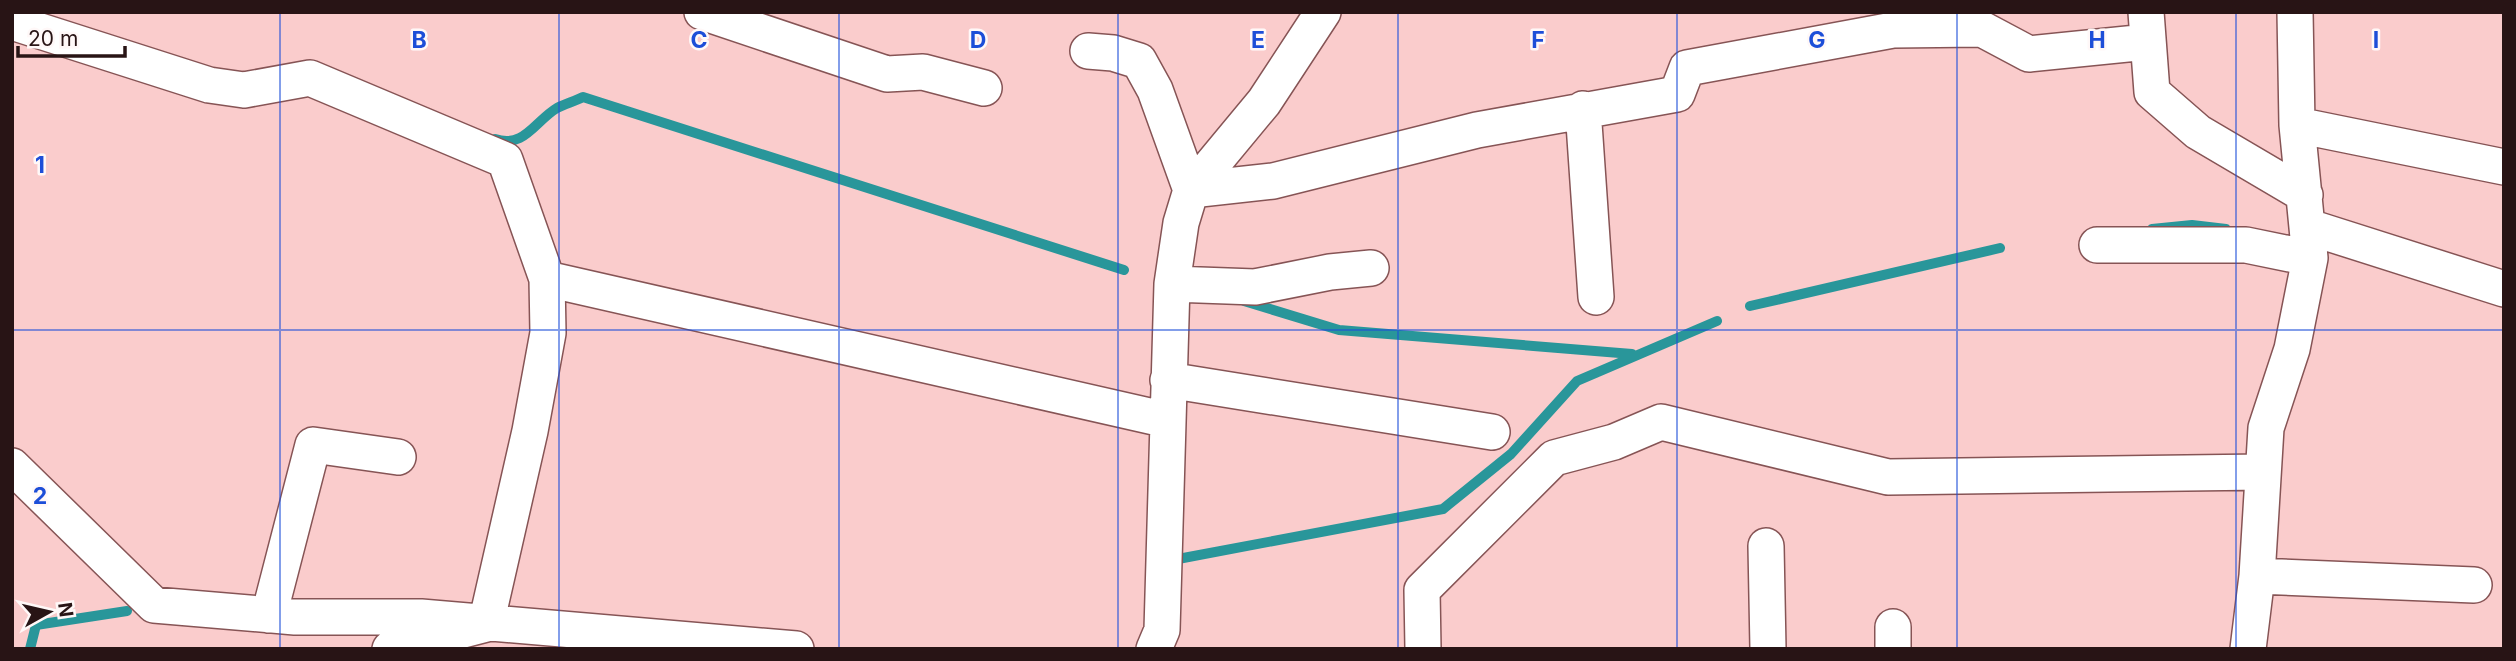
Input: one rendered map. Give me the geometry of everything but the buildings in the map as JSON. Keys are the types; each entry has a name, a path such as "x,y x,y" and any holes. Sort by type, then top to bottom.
{"street":[{"path":"702,12 887,74 923,72 984,88"},
{"path":"1154,649 1162,630 1172,284 1181,223 1191,190 1264,102 1323,12"},
{"path":"2248,649 2257,576 2266,428 2292,348 2308,226 2297,125 2295,12"},
{"path":"12,22 209,85 244,90 310,78 505,160 547,279 548,333 530,431 486,624"},
{"path":"1191,190 1273,181 1477,130 1583,108 1678,94 1687,68 1893,30 1982,29 2029,54 2147,27 2152,92 2308,226 2504,289"},
{"path":"1088,51 1113,53 1139,61 1155,90 1191,190"},
{"path":"1583,108 1596,297"},
{"path":"2297,125 2504,167"},
{"path":"2097,245 2246,245 2308,226"},
{"path":"1172,284 1255,287 1371,268"},
{"path":"547,279 1167,420"},
{"path":"1168,380 1492,432"},
{"path":"1423,649 1422,590 1555,458 1614,442 1661,422 1888,477 2263,472"},
{"path":"269,615 313,446 398,457"},
{"path":"12,466 155,606 269,615 421,617 796,649"},
{"path":"1766,546 1768,649"},
{"path":"2257,576 2474,584"},
{"path":"390,649 486,624"}],"waterway":[{"path":"495,139 505,141 522,137 549,113 583,97 1124,270"},
{"path":"2152,229 2192,225 2226,229"},
{"path":"1750,306 2000,248"},
{"path":"1244,301 1339,330 1632,354"},
{"path":"1178,559 1443,509 1511,454 1577,381 1717,321"},
{"path":"30,649 36,625 127,611"}]}
